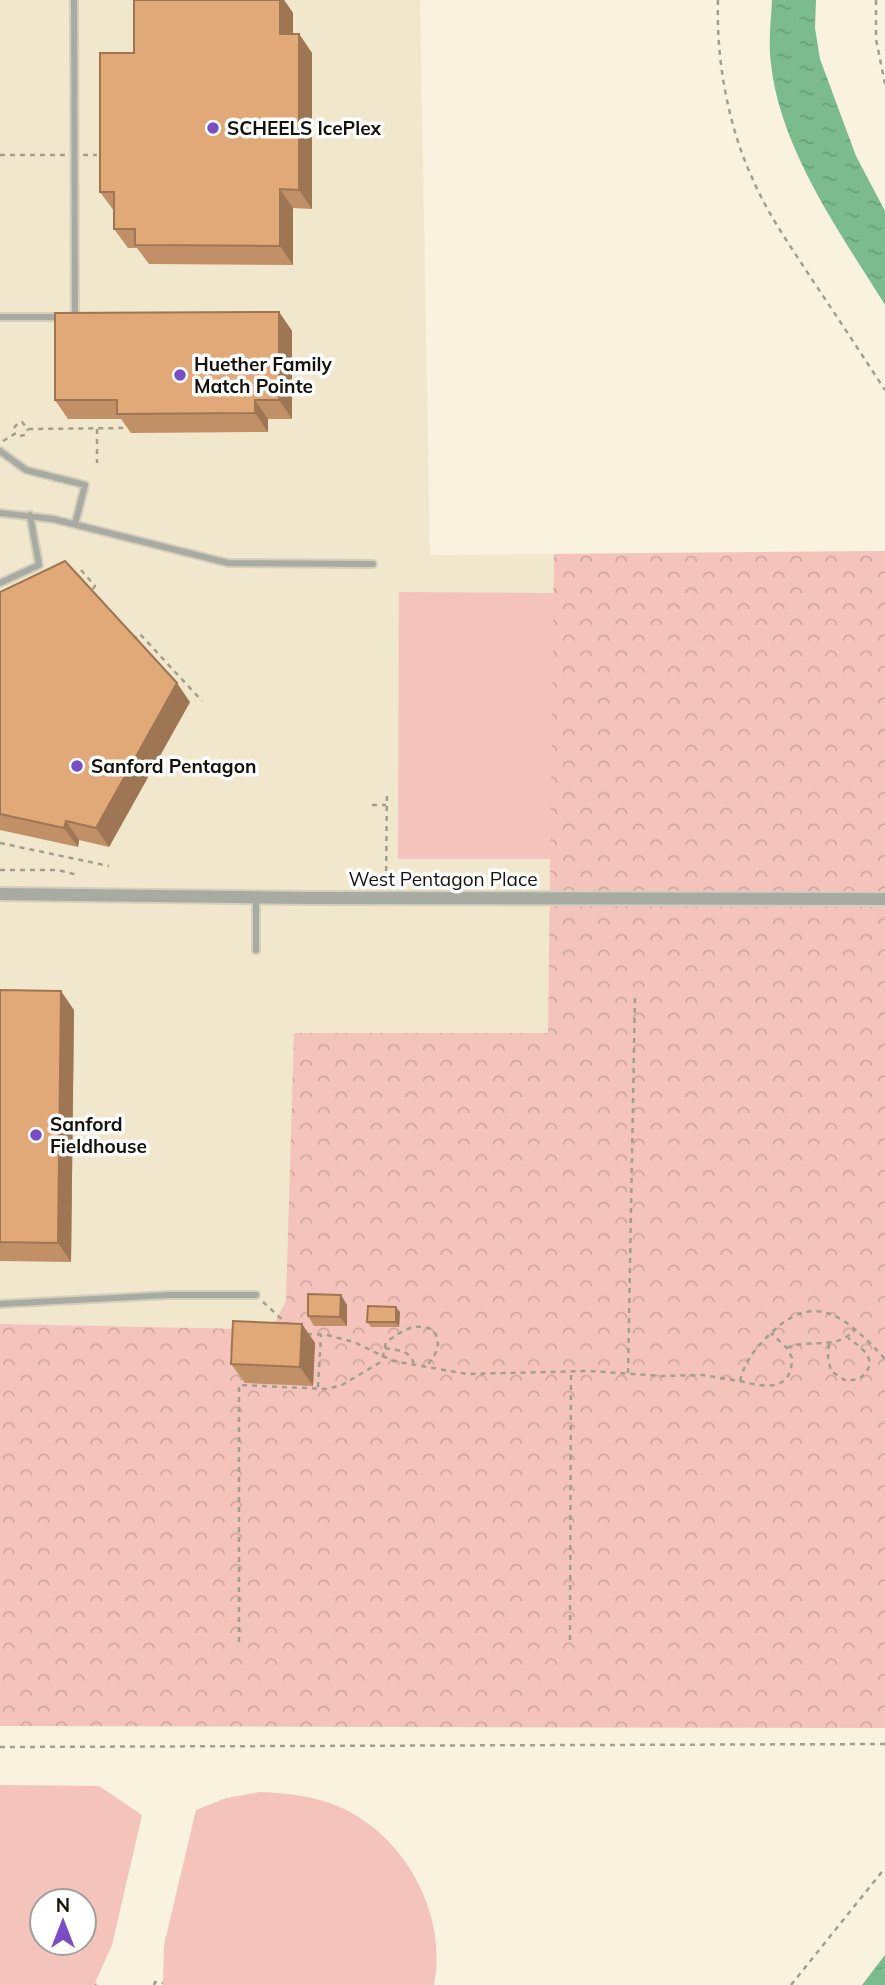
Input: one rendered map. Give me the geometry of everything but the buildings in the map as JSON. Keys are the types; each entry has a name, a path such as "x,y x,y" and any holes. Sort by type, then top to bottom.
{"street":[{"name":"West Pentagon Place","path":"0,894 885,899"}],"lane":[{"path":"0,317 75,317 74,0"},
{"path":"0,451 26,470 85,485 75,524"},
{"path":"0,513 30,515 75,524 228,563 373,564"},
{"path":"0,583 39,565 30,515"},
{"path":"256,897 256,950"},
{"path":"0,1304 158,1296 257,1295"}],"path":[{"path":"719,0 719,31 725,84 737,138 753,181 776,224 885,390"},
{"path":"876,0 876,39 885,84"},
{"path":"0,155 97,155"},
{"path":"0,443 22,422 29,429 131,428"},
{"path":"20,436 25,435 29,429"},
{"path":"97,429 97,463"},
{"path":"81,570 96,586 90,592"},
{"path":"133,640 140,634 202,701"},
{"path":"386,881 387,791"},
{"path":"372,805 387,805"},
{"path":"0,842 109,866"},
{"path":"0,870 58,870 77,875"},
{"path":"628,1375 635,995"},
{"path":"257,1295 294,1330"},
{"path":"740,1381 750,1354 771,1333 790,1316 813,1310 840,1317 885,1359"},
{"path":"239,1642 239,1385 327,1389 352,1381 368,1367 379,1363 386,1342 412,1327 420,1326 433,1330 439,1342 425,1368"},
{"path":"787,1348 807,1342 829,1344 848,1338 855,1329"},
{"path":"299,1334 321,1335 354,1342 383,1356 414,1366 467,1374 571,1371 628,1375 702,1375 762,1387 782,1382 792,1366 792,1358 787,1348 771,1333"},
{"path":"318,1389 321,1335"},
{"path":"829,1344 831,1371 846,1381 859,1379 864,1375 869,1363 868,1356 848,1338"},
{"path":"863,1349 870,1343"},
{"path":"385,1348 407,1352 412,1356 414,1366"},
{"path":"570,1640 571,1371"},
{"path":"0,1747 885,1744"},
{"path":"791,1985 885,1868"},
{"path":"154,1985 155,1982 163,1983"}],"shaded area":[{"path":"0,0 420,0 430,555 885,551 885,1728 0,1726"}],"green space":[{"path":"885,551 885,1728 0,1726 0,1324 246,1329 275,1322 286,1301 294,1033 548,1033 554,554"},
{"path":"399,592 556,593 554,859 398,859"},
{"path":"0,1785 99,1786 142,1815 112,1945 94,1985 0,1985"},
{"path":"260,1792 301,1796 330,1803 363,1820 384,1837 402,1857 417,1880 428,1905 437,1958 434,1985 163,1985 164,1945 196,1810 226,1798"}],"water":[{"path":"772,0 816,0 815,28 820,59 856,156 885,211 885,305 815,190 786,128 771,64"},
{"path":"885,1955 885,1985 862,1985"}],"place":[{"name":"SCHEELS IcePlex","path":"213,128"},
{"name":"Huether Family Match Pointe","path":"180,375"},
{"name":"Sanford Pentagon","path":"77,766"},
{"name":"Sanford Fieldhouse","path":"36,1135"}]}
